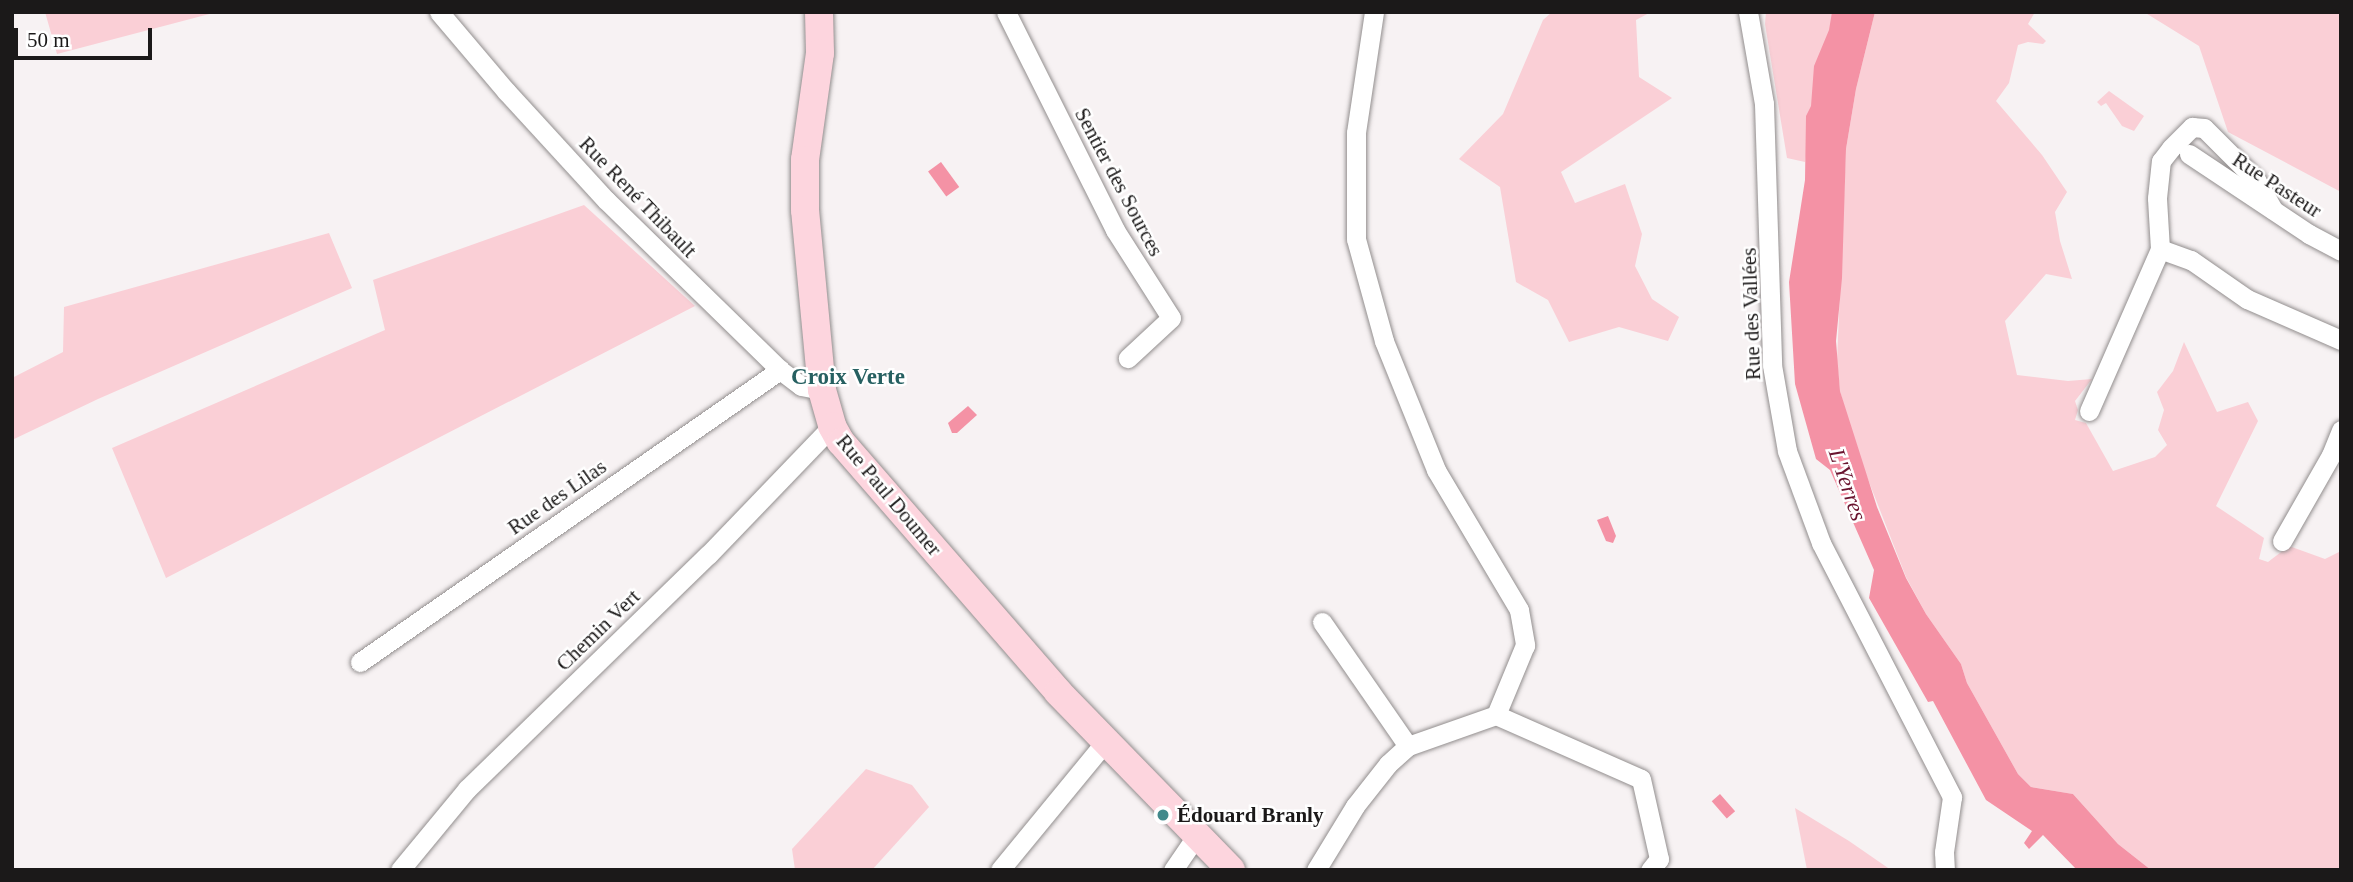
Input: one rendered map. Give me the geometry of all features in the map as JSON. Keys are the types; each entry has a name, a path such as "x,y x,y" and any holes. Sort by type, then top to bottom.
{"street":[{"name":"Rue René Thibault","path":"439,12 606,200 780,370 801,386 822,390"},
{"name":"Rue Paul Doumer","path":"819,12 820,53 804,160 805,210 822,390 832,426 841,442 1105,743 1231,870"},
{"name":"Sentier des Sources","path":"1006,12 1115,230 1171,318 1128,358"},
{"path":"1374,12 1356,133 1356,239 1384,341 1436,470 1519,610 1525,645 1496,715"},
{"name":"Rue des Vallées","path":"1748,12 1764,104 1772,282 1772,365 1787,451 1821,543 1952,797 1944,852 1945,870"},
{"path":"2089,411 2160,249 2157,198 2161,161 2192,127 2204,128 2256,180 2273,210"},
{"name":"Rue Pasteur","path":"2189,154 2341,251"},
{"path":"2160,249 2191,260 2247,299 2341,340"},
{"name":"Rue des Lilas","path":"360,662 780,370"},
{"name":"Chemin Vert","path":"400,870 467,789 708,555 832,426"},
{"path":"2282,541 2331,455 2341,430"},
{"path":"1322,622 1408,746"},
{"path":"1316,870 1355,806 1388,764 1408,746 1496,715 1641,779 1659,859 1650,870"},
{"path":"1000,870 1105,743"},
{"path":"1173,870 1197,835"}],"shaded area":[{"path":"45,12 217,12 57,54"},
{"path":"1552,12 1651,12 1636,20 1639,77 1672,98 1561,172 1575,203 1625,184 1642,234 1635,266 1652,299 1679,317 1668,341 1619,327 1569,342 1548,300 1516,282 1500,187 1459,159 1503,114 1543,20"},
{"path":"1766,12 1836,12 1818,77 1805,162 1787,158 1765,24"},
{"path":"1875,12 2035,12 2028,24 2046,41 2043,44 2028,42 2018,45 2009,83 1996,101 2042,155 2067,192 2055,212 2060,241 2072,279 2046,274 2005,321 2017,375 2068,381 2092,379 2075,401 2078,410 2075,420 2086,423 2113,471 2155,457 2167,445 2158,430 2164,410 2157,392 2173,371 2184,342 2217,412 2248,402 2258,421 2216,506 2264,538 2259,559 2268,562 2289,546 2325,559 2341,551 2341,870 2151,870 2118,844 2073,794 2031,787 2018,774 1967,683 1961,664 1926,614 1906,577 1855,446 1840,391 1837,361 1846,149 1856,89"},
{"path":"2144,12 2341,12 2341,192 2228,132 2199,46"},
{"path":"2109,91 2144,116 2134,131 2122,126 2106,103 2101,106 2097,102"},
{"path":"584,205 695,306 166,578 112,448 385,330 373,280"},
{"path":"329,233 352,288 98,399 12,440 12,378 63,352 64,307"},
{"path":"866,769 912,785 929,807 872,870 795,870 792,849"},
{"path":"1795,808 1849,841 1891,870 1807,870"}],"water":[{"name":"L'Yerres","path":"1832,12 1875,12 1856,89 1846,149 1842,278 1836,341 1840,391 1877,507 1906,578 1926,614 1961,664 1967,683 2018,774 2031,787 2073,794 2118,844 2151,870 2077,870 2043,835 2029,849 2024,843 2032,831 1986,800 1933,701 1928,702 1869,598 1874,570 1830,470 1816,459 1795,384 1789,282 1805,180 1806,116 1811,106 1814,66 1829,30"},
{"path":"941,162 959,187 946,196 928,171"},
{"path":"968,406 977,415 957,433 952,433 948,423"},
{"path":"1608,516 1616,536 1613,543 1606,541 1597,520"},
{"path":"1720,794 1735,811 1727,819 1712,801"}],"place":[{"name":"Édouard Branly","path":"1163,815"}],"district":[{"name":"Croix Verte","path":"848,377"}]}
